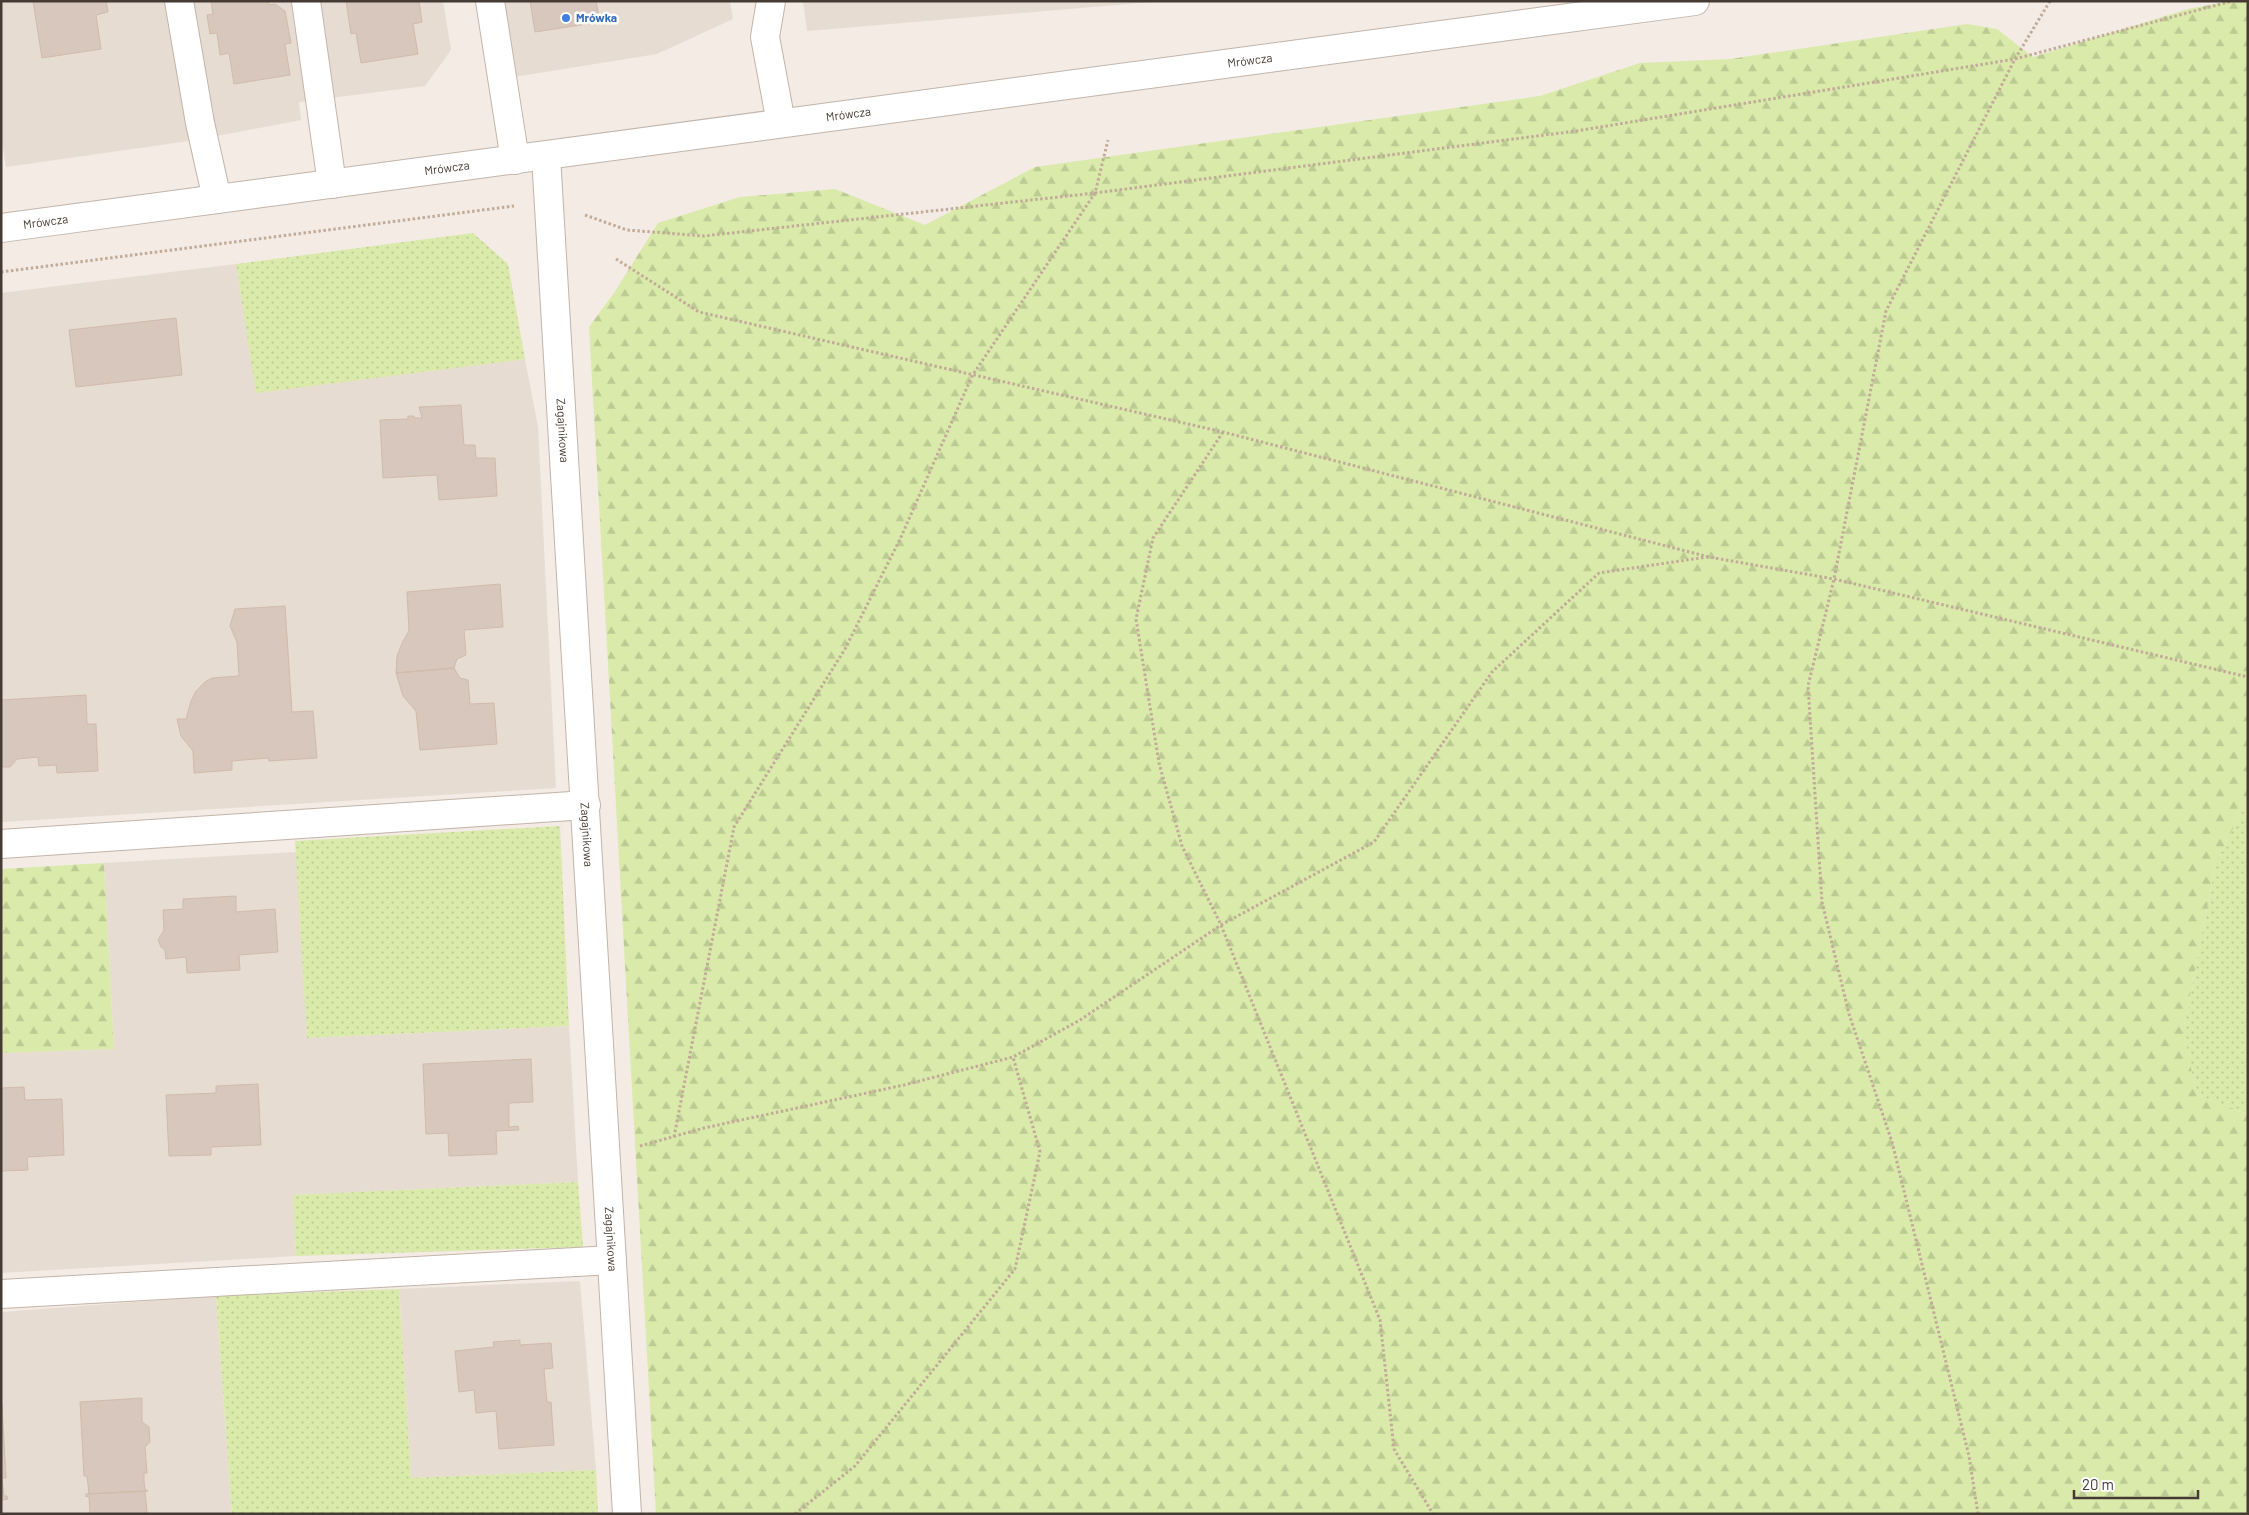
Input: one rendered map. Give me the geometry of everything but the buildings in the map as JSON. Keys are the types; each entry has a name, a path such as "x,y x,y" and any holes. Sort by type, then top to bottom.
{"street":[{"path":"178,1 200,123 217,199"},
{"path":"306,1 332,184"},
{"path":"490,1 515,160"},
{"path":"749,1 753,15 765,37 781,123"},
{"path":"765,37 771,1"},
{"name":"Mrówcza","path":"2,227 546,156 1695,1"},
{"name":"Zagajnikowa","path":"546,156 627,1514"},
{"path":"1,844 586,805"},
{"path":"1,1294 612,1260"}],"path":[{"path":"1978,1514 1969,1456 1892,1142 1848,1014 1822,902 1808,686 1834,579 1886,311 2014,59 2050,1"},
{"path":"1,272 548,202 627,230 704,236 1095,193 1576,130 2014,59 2232,1"},
{"path":"674,1137 734,827 845,650 901,537 972,376 1095,193 1108,140"},
{"path":"616,259 699,312 1223,432 1709,557 1834,579 2248,677"},
{"path":"1223,432 1153,538 1136,619 1161,772 1182,846 1221,925 1380,1320 1394,1449 1433,1514"},
{"path":"606,1155 704,1128 904,1085 1014,1058 1080,1020 1221,925 1374,842 1492,672 1599,573 1709,557"},
{"path":"795,1514 855,1466 1015,1269 1040,1152 1014,1058"}],"shaded area":[{"path":"1,1 443,1 451,50 425,86 299,102 301,120 196,140 6,167 1,135"},
{"path":"502,1 730,1 733,19 657,54 514,77"},
{"path":"803,1 1164,1 807,31"},
{"path":"236,264 257,392 525,359 538,427 556,788 1,822 1,293"},
{"path":"297,852 307,1038 569,1026 578,1182 294,1195 296,1256 1,1273 1,1053 114,1049 104,863"},
{"path":"580,1281 596,1470 411,1478 399,1289"},
{"path":"216,1296 232,1514 1,1514 1,1312"}],"green space":[{"path":"2230,1 2248,1 2248,799 2216,862 2183,1032 2197,1095 2248,1114 2248,1514 656,1514 589,327 614,293 658,223 740,197 835,189 925,225 1035,167 1540,96 1640,63 1730,59 1967,24 1997,29 2033,57 2188,9"},
{"path":"473,233 508,264 525,359 256,393 236,264"},
{"path":"2248,799 2248,1114 2197,1095 2183,1032 2216,862"},
{"path":"560,826 569,1026 307,1038 295,841"},
{"path":"104,863 114,1049 1,1053 1,869"},
{"path":"578,1182 583,1247 296,1256 293,1195"},
{"path":"399,1289 411,1478 596,1470 598,1514 232,1514 216,1296"}],"place":[{"name":"Mrówka","path":"566,18"}]}
